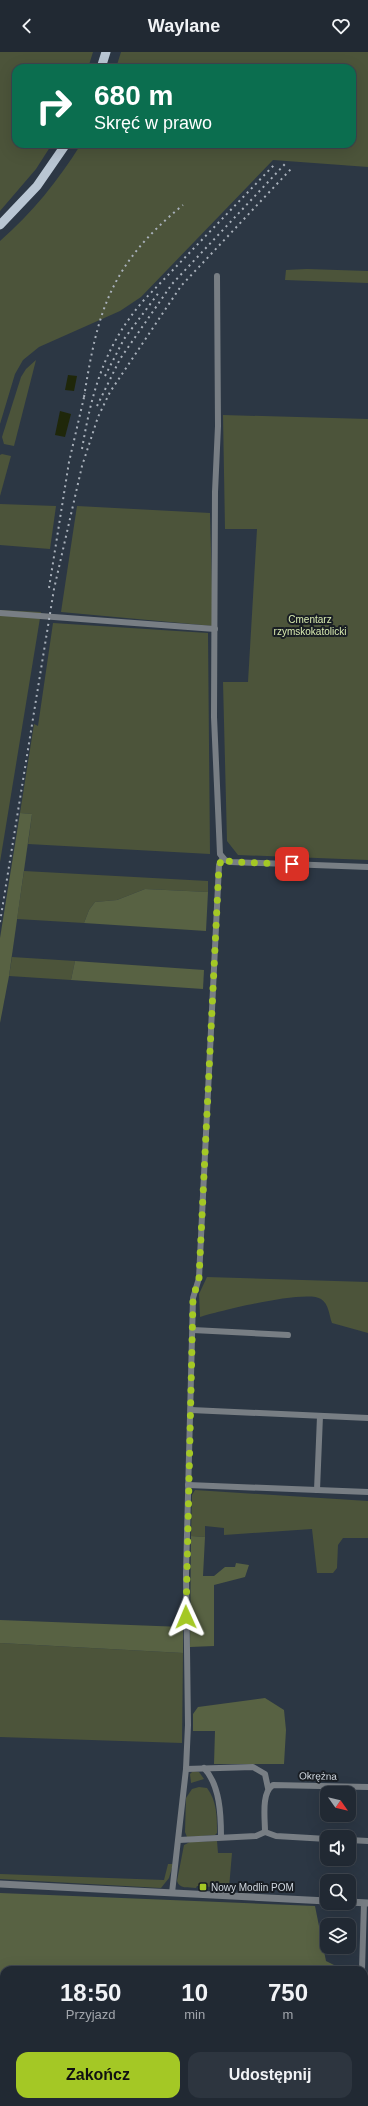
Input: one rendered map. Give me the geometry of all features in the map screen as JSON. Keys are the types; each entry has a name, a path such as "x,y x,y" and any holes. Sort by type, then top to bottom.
{"main road":[{"path":"102,64 106,52"},
{"path":"0,226 37,186 63,148"}],"street":[{"path":"217,276 218,426 215,492 214,717 219,849 223,858 231,862 368,867"},
{"path":"0,613 215,629"},
{"path":"172,1893 186,1769 188,1725 186,1574 193,1330 195,1290 199,1278 219,865 223,858"},
{"path":"193,1330 288,1335"},
{"path":"191,1410 368,1418"},
{"path":"317,1490 320,1416"},
{"path":"188,1485 368,1492"},
{"path":"186,1769 253,1766 265,1774 268,1788 266,1796 265,1832"},
{"path":"204,1768 209,1774 221,1811 221,1837"},
{"name":"Okrężna","path":"268,1788 273,1785 368,1787"},
{"path":"179,1840 256,1836 265,1832 276,1836 320,1839"},
{"path":"356,1840 368,1841"},
{"path":"0,1884 320,1901"},
{"path":"356,1902 366,1903 362,1966"}],"green space":[{"path":"0,52 93,52 89,64 12,64 12,148 49,148 36,169 0,211"},
{"path":"121,52 368,52 368,167 273,160 141,297 120,311 39,347 23,360 15,374 0,424 0,241 34,208 63,171 78,148 356,148 356,64 117,64"},
{"path":"307,269 368,271 368,283 285,280 286,270"},
{"path":"36,360 14,446 4,444 2,437 21,377 26,369"},
{"name":"Cmentarz rzymskokatolicki","path":"223,415 368,419 368,860 238,855 227,841 223,682 248,682 257,529 225,529"},
{"path":"0,455 11,456 0,496"},
{"path":"0,504 56,506 50,549 0,545"},
{"path":"77,506 210,513 213,626 61,612"},
{"path":"0,610 41,612 0,862"},
{"path":"53,623 208,633 210,854 28,844 32,814 20,813 34,724 38,726"},
{"path":"24,871 208,881 208,892 145,889 117,900 95,902 89,910 84,923 17,919"},
{"path":"12,957 75,961 71,980 9,976"},
{"path":"207,1277 368,1282 368,1333 332,1323 324,1301 313,1297 299,1297 262,1302 200,1317 199,1294"},
{"path":"195,1490 368,1501 368,1538 343,1538 338,1545 337,1568 333,1573 317,1573 312,1529 224,1535 224,1528 205,1526 205,1537 191,1536 192,1495"},
{"path":"0,1643 183,1653 182,1743 0,1737"},
{"path":"193,1771 199,1772 204,1779 191,1783 190,1774"},
{"path":"199,1787 207,1788 213,1798 215,1804 217,1833 215,1835 187,1837 185,1832 186,1798 192,1789"},
{"path":"217,1841 218,1853 232,1853 229,1888 197,1886 196,1888 184,1887 178,1884 177,1881 184,1845 190,1842"},
{"path":"168,1864 173,1864 169,1878 161,1888 0,1879 0,1874 164,1880"}],"shaded area":[{"path":"68,375 77,376 74,391 65,390"},
{"path":"60,411 71,414 65,437 55,435"},
{"path":"20,813 32,814 9,976 0,1023 0,938"},
{"path":"145,889 208,892 206,931 84,923 89,910 95,902 117,900"},
{"path":"75,961 204,970 203,989 71,980"},
{"path":"191,1536 205,1537 203,1576 214,1576 225,1567 235,1567 236,1563 249,1565 245,1577 214,1585 214,1646 190,1647"},
{"path":"0,1620 183,1627 183,1653 0,1643"},
{"path":"265,1698 284,1710 286,1730 284,1764 214,1764 215,1731 193,1731 193,1714 198,1707"},
{"path":"0,1893 315,1906 320,1931 320,1954 325,1954 326,1961 336,1966 0,1966"}],"railway":[{"path":"82,449 95,388 109,352 130,317 144,300 275,164"},
{"path":"97,406 120,359 172,284 285,164"},
{"path":"0,922 54,589 82,466 98,417 110,392 181,286 291,169"},
{"path":"84,397 95,338 102,313 112,290 124,268 139,248 183,205"},
{"path":"105,376 124,339 160,291"},
{"path":"49,588 69,462 85,393"}],"place":[{"name":"Nowy Modlin POM","path":"203,1887"}],"route":[{"path":"186,1617 193,1298 199,1278 219,865 223,858 231,862 292,864"}]}
